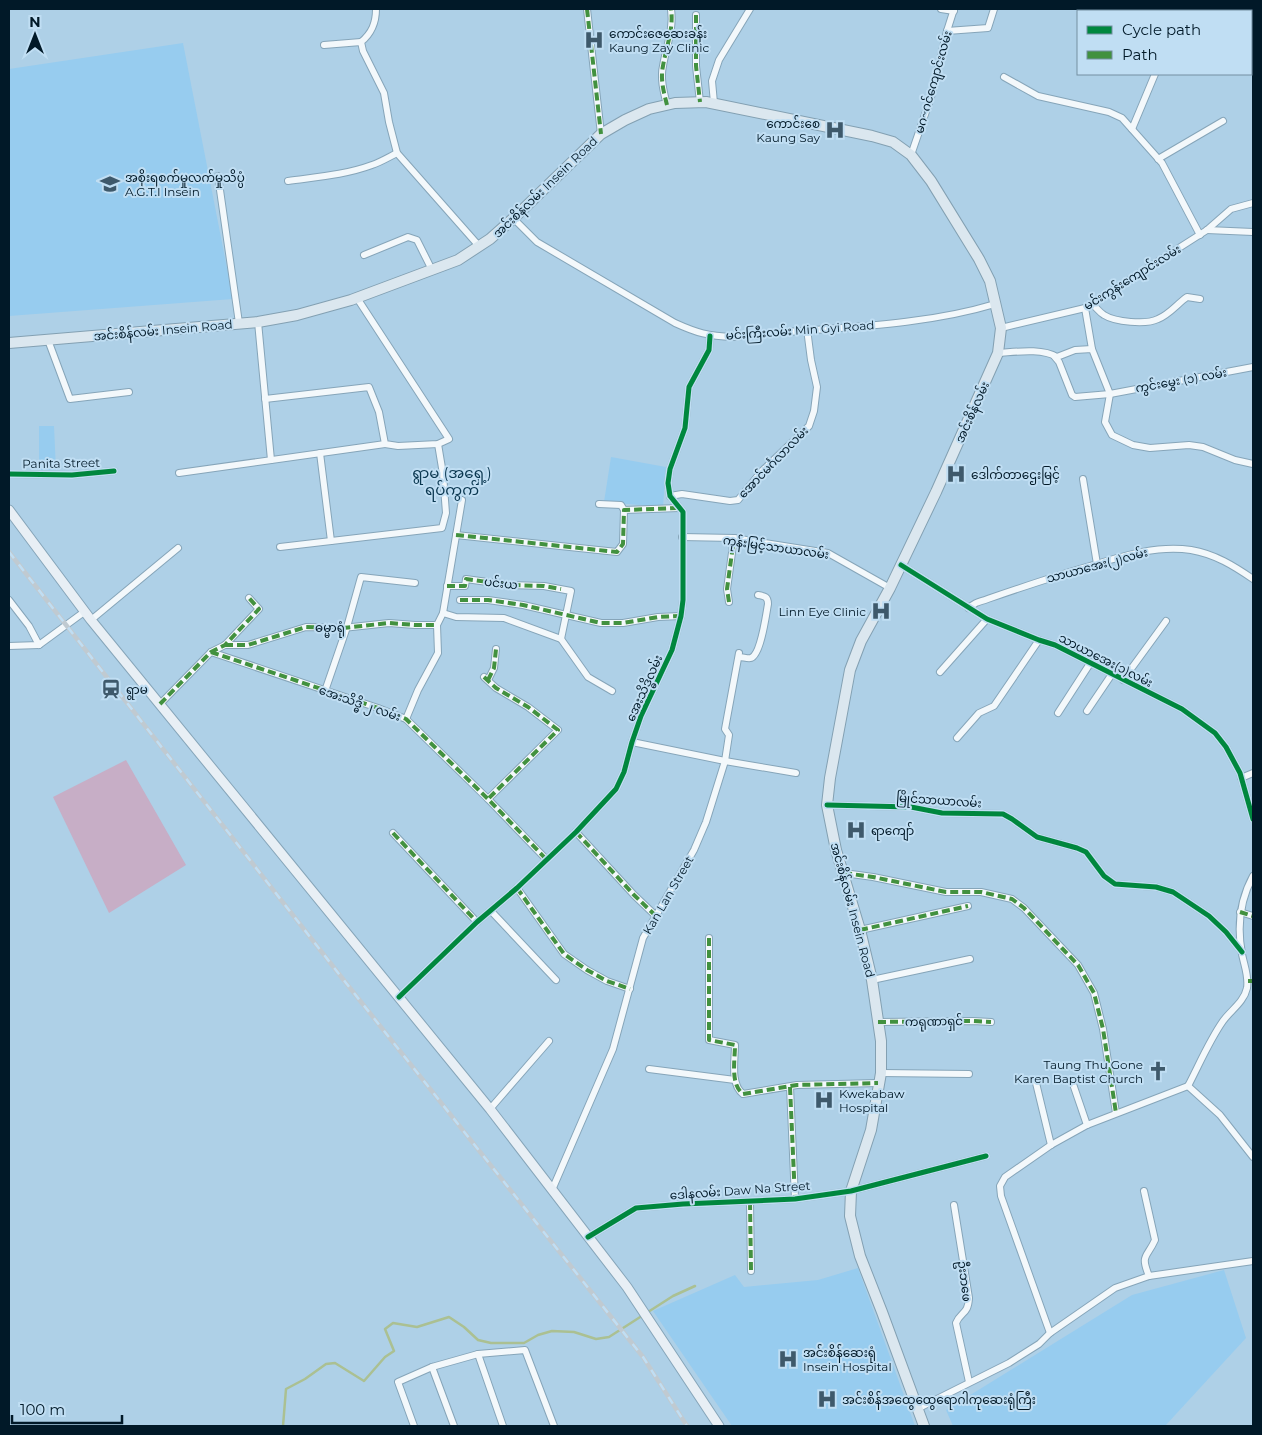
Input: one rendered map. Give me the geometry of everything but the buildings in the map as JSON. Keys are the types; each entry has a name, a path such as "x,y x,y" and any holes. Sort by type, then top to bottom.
{"main road":[{"name":"အင်းစိန်လမ်း Insein Road","path":"9,344 258,322 297,315 357,298 458,260 514,219 601,134 625,120 649,109 667,105 700,102 714,103 893,142 911,155 931,181 979,259 990,281 995,304"},
{"name":"အင်းစိန်လမ်း","path":"925,515 998,352 1001,328 995,304"},
{"path":"9,510 84,612 490,1109 626,1287 719,1426"},
{"name":"အင်းစိန်လမ်း Insein Road","path":"924,1426 860,1256 850,1216 851,1191 871,1130 880,1078 881,1041 872,980 860,930 836,850 827,805 830,778 850,670 861,641 890,588 925,515"}],"street":[{"path":"324,45 361,42 371,32 376,19 376,9"},
{"path":"587,9 601,134"},
{"path":"667,105 663,90 662,68 668,48 673,18 671,9"},
{"path":"714,103 712,81 719,60 750,9"},
{"path":"941,9 954,10"},
{"path":"947,31 988,28 994,9"},
{"name":"မဂ~ဂင်ကျောင်းလမ်း","path":"911,155 931,97 954,10"},
{"path":"696,15 696,66 700,102"},
{"path":"361,42 363,51 384,93 397,153 479,246"},
{"path":"1132,129 1155,75"},
{"path":"1004,77 1038,96 1109,112 1122,118 1158,159 1200,235"},
{"path":"1158,159 1223,120"},
{"path":"288,181 355,170 372,165 397,153"},
{"path":"218,176 239,323"},
{"name":"မင်းကွန်းကျောင်းလမ်း","path":"1001,328 1085,308 1200,235 1231,209 1253,203"},
{"name":"မင်းကြီးလမ်း Min Gyi Road","path":"514,219 537,242 675,323 710,336 732,337 931,318 969,312 995,304"},
{"path":"1207,230 1253,232"},
{"path":"364,254 408,237 417,240 432,270"},
{"path":"1092,304 1102,314 1110,318 1144,322 1157,320 1164,316 1187,297 1200,299"},
{"path":"179,473 385,444 398,446 438,444 449,439 357,298"},
{"path":"1085,308 1092,349 1110,394 1105,422 1112,435 1133,445 1150,448 1189,445 1203,447 1235,460 1253,464"},
{"path":"258,322 271,460"},
{"name":"အောင်မင်္ဂလာလမ်း","path":"670,496 682,494 730,501 738,500 761,472 809,426 814,411 817,387 807,329"},
{"path":"670,496 668,484 670,469 684,428 690,387 708,350 710,336"},
{"path":"48,340 70,399 129,392"},
{"path":"998,352 1031,352 1058,357 1075,350 1092,349"},
{"name":"ကွင်းမွှေး (၁) လမ်း","path":"1053,355 1059,362 1073,396 1110,394 1253,367"},
{"path":"265,399 369,387 379,412 385,444"},
{"path":"280,547 442,528 446,513 443,474 438,444"},
{"path":"320,453 331,541"},
{"name":"Panita Street","path":"9,474 72,475 114,471"},
{"path":"1083,479 1097,564"},
{"name":"အေးသိဒ္ဓိလမ်း","path":"399,997 477,922 517,888 576,832 616,789 624,772 640,716 672,650 681,616 683,600 683,512 670,496"},
{"path":"406,719 418,690 438,653 437,625 443,613 462,500"},
{"path":"456,535 617,552 623,544 624,510 621,505 599,504"},
{"path":"624,510 679,508"},
{"name":"ကုန်းမြင့်သာယာလမ်း","path":"682,537 734,538 828,553 890,588"},
{"path":"729,602 727,589 734,538"},
{"path":"91,620 178,548"},
{"name":"သာယာအေး(၂)လမ်း","path":"968,608 976,603 1049,578 1142,551 1193,550 1223,560 1253,579"},
{"name":"သာယာအေး(၁)လမ်း","path":"901,566 987,619 1055,645 1182,709 1215,733 1231,755 1241,778 1253,819"},
{"path":"325,691 347,627 361,577 415,583"},
{"name":"ပင်းယ","path":"447,586 465,586 466,579 509,585 544,586 571,591 566,614"},
{"name":"Kan Lan Street","path":"552,1190 613,1049 643,938 694,850 706,822 725,761 729,735 724,729 739,655 750,658 754,656 760,644 768,599 766,596 758,594"},
{"path":"160,704 211,652 225,645 259,609 249,598"},
{"path":"9,600 30,626 39,645"},
{"path":"460,600 488,600 523,604 602,623 623,623 658,617 681,616"},
{"path":"9,646 39,645 84,612"},
{"path":"443,613 456,617 504,618 561,639 588,678 612,691"},
{"path":"561,639 566,614"},
{"path":"940,672 987,619"},
{"path":"1123,680 1166,621"},
{"name":"ဓမ္မာရုံ","path":"225,645 248,645 306,627 347,627 389,622 416,626 437,625"},
{"path":"956,738 979,712 994,706 1039,640"},
{"path":"488,798 558,730 528,706 496,688 486,678 494,668 496,649"},
{"name":"အေးသိဒ္ဓိ ၂ လမ်း","path":"211,652 406,719 488,798 546,859"},
{"path":"1058,713 1091,662"},
{"path":"1087,711 1112,674"},
{"path":"632,742 725,761 796,772"},
{"path":"1241,778 1253,773"},
{"name":"မြိုင်သာယာလမ်း","path":"827,805 911,807 942,813 1003,814 1037,837 1086,852 1104,876 1115,884 1156,887 1173,892 1209,916 1226,932 1242,952"},
{"path":"576,832 656,916"},
{"path":"393,833 477,922"},
{"path":"844,873 946,892 981,892 1012,899 1024,908 1078,965 1094,993 1103,1029 1116,1113"},
{"path":"1050,1333 1001,1196 1000,1186 1005,1177 1051,1145 1087,1125 1188,1086 1223,1021 1244,997 1251,981 1242,952 1240,912 1245,891 1253,876"},
{"path":"517,888 564,954 607,981 630,989"},
{"path":"860,930 968,906"},
{"path":"491,911 556,980"},
{"path":"1240,912 1253,916"},
{"path":"709,938 709,1040 735,1045 735,1080 738,1090 743,1094 797,1085 880,1078 969,1074"},
{"path":"872,980 970,959"},
{"name":"ကရုဏာရှင်","path":"878,1022 990,1022"},
{"path":"490,1109 549,1041"},
{"path":"649,1069 735,1080"},
{"path":"1036,1083 1051,1145"},
{"path":"1074,1084 1080,1109 1087,1125"},
{"path":"1188,1086 1220,1115 1253,1157"},
{"path":"790,1087 795,1199"},
{"name":"ဒေါနလမ်း Daw Na Street","path":"588,1237 636,1208 795,1199 851,1191 986,1156"},
{"path":"1144,1191 1155,1240 1146,1254 1144,1264 1149,1276"},
{"path":"750,1202 751,1271"},
{"name":"ဦးဘဖေ","path":"954,1205 969,1298 966,1311 958,1318 957,1330 969,1382"},
{"path":"917,1409 1009,1363 1039,1344 1050,1333 1116,1288 1149,1276 1253,1261"},
{"path":"414,1426 398,1382 432,1367 478,1354 525,1350 554,1426"},
{"path":"478,1354 504,1426"},
{"path":"432,1367 454,1426"}],"shaded area":[{"name":"အစိုးရစက်မှုလက်မှုသိပ္ပံ A.G.T.I Insein","path":"183,43 233,299 9,316 9,69"},
{"path":"39,426 54,426 56,470 39,470"},
{"path":"611,457 666,467 663,507 604,502"},
{"path":"126,760 186,865 109,913 53,797"},
{"name":"အင်းစိန်ဆေးရုံ Insein Hospital","path":"858,1268 915,1426 732,1426 653,1311 735,1275 744,1287 818,1280"},
{"path":"1224,1270 1246,1338 1165,1426 953,1426 946,1410 1132,1295"}],"waterway":[{"path":"283,1426 286,1389 305,1379 326,1364 335,1363 364,1381 385,1357 394,1351 385,1329 393,1323 417,1327 449,1317 478,1340 491,1343 524,1343 538,1335 552,1331 574,1332 596,1339 609,1337 673,1296 695,1286"}],"railway":[{"path":"9,552 346,983 643,1357 687,1426"}],"marked path":[{"path":"587,9 601,134"},
{"path":"667,105 662,71 671,31 671,9"},
{"path":"696,15 696,66 700,102"},
{"path":"456,535 617,552 623,544 624,510 679,508"},
{"path":"729,602 727,589 734,538"},
{"path":"447,586 465,586 466,579 561,589"},
{"path":"160,704 211,652 225,645 259,609 249,598"},
{"path":"460,600 488,600 523,605 601,623 623,623 658,617 681,616"},
{"path":"225,645 248,645 306,627 343,628 389,623 437,625"},
{"path":"488,680 494,668 496,649"},
{"path":"211,652 406,719 546,859"},
{"path":"484,677 496,688 528,707 558,730 488,799"},
{"path":"576,832 656,916"},
{"path":"393,833 477,922"},
{"path":"844,873 946,892 981,892 1012,899 1024,908 1078,965 1094,993 1103,1029 1116,1113"},
{"path":"517,888 564,954 607,981 630,989"},
{"path":"860,930 968,906"},
{"path":"1240,912 1253,916"},
{"path":"709,938 709,1040 735,1045 735,1078 736,1084 743,1094 797,1085 878,1083"},
{"path":"1248,981 1253,981"},
{"path":"878,1022 991,1022"},
{"path":"790,1087 795,1199"},
{"path":"750,1202 751,1271"}],"cycle path":[{"path":"399,997 477,922 517,888 576,832 616,789 624,772 641,716 672,650 681,616 683,600 683,512 670,496 668,483 670,469 685,428 689,387 709,350 710,336"},
{"path":"9,474 72,475 114,471"},
{"path":"901,565 987,619 1055,645 1182,709 1215,733 1226,747 1240,773 1253,819"},
{"path":"827,805 911,807 942,813 1003,814 1037,837 1086,852 1104,876 1115,884 1156,887 1173,892 1209,916 1226,932 1242,952"},
{"path":"588,1237 636,1208 795,1199 851,1191 986,1156"}],"place":[{"name":"ကောင်းဇေဆေးခန်း Kaung Zay Clinic","path":"594,40"},
{"name":"ကောင်းစေ Kaung Say","path":"835,130"},
{"name":"အစိုးရစက်မှုလက်မှုသိပ္ပံ A.G.T.I Insein","path":"110,184"},
{"name":"ဒေါက်တာဌေးမြင့်","path":"956,474"},
{"name":"Linn Eye Clinic","path":"881,611"},
{"name":"ရွာမ","path":"111,689"},
{"name":"ရာကျော်","path":"856,830"},
{"name":"Taung Thu Gone Karen Baptist Church","path":"1158,1071"},
{"name":"Kwekabaw Hospital","path":"824,1100"},
{"name":"အင်းစိန်ဆေးရုံ Insein Hospital","path":"788,1359"},
{"name":"အင်းစိန်အထွေထွေရောဂါကုဆေးရုံကြီး","path":"827,1399"}],"district":[{"name":"ရွာမ (အရှေ့) ရပ်ကွက်","path":"452,480"}]}
